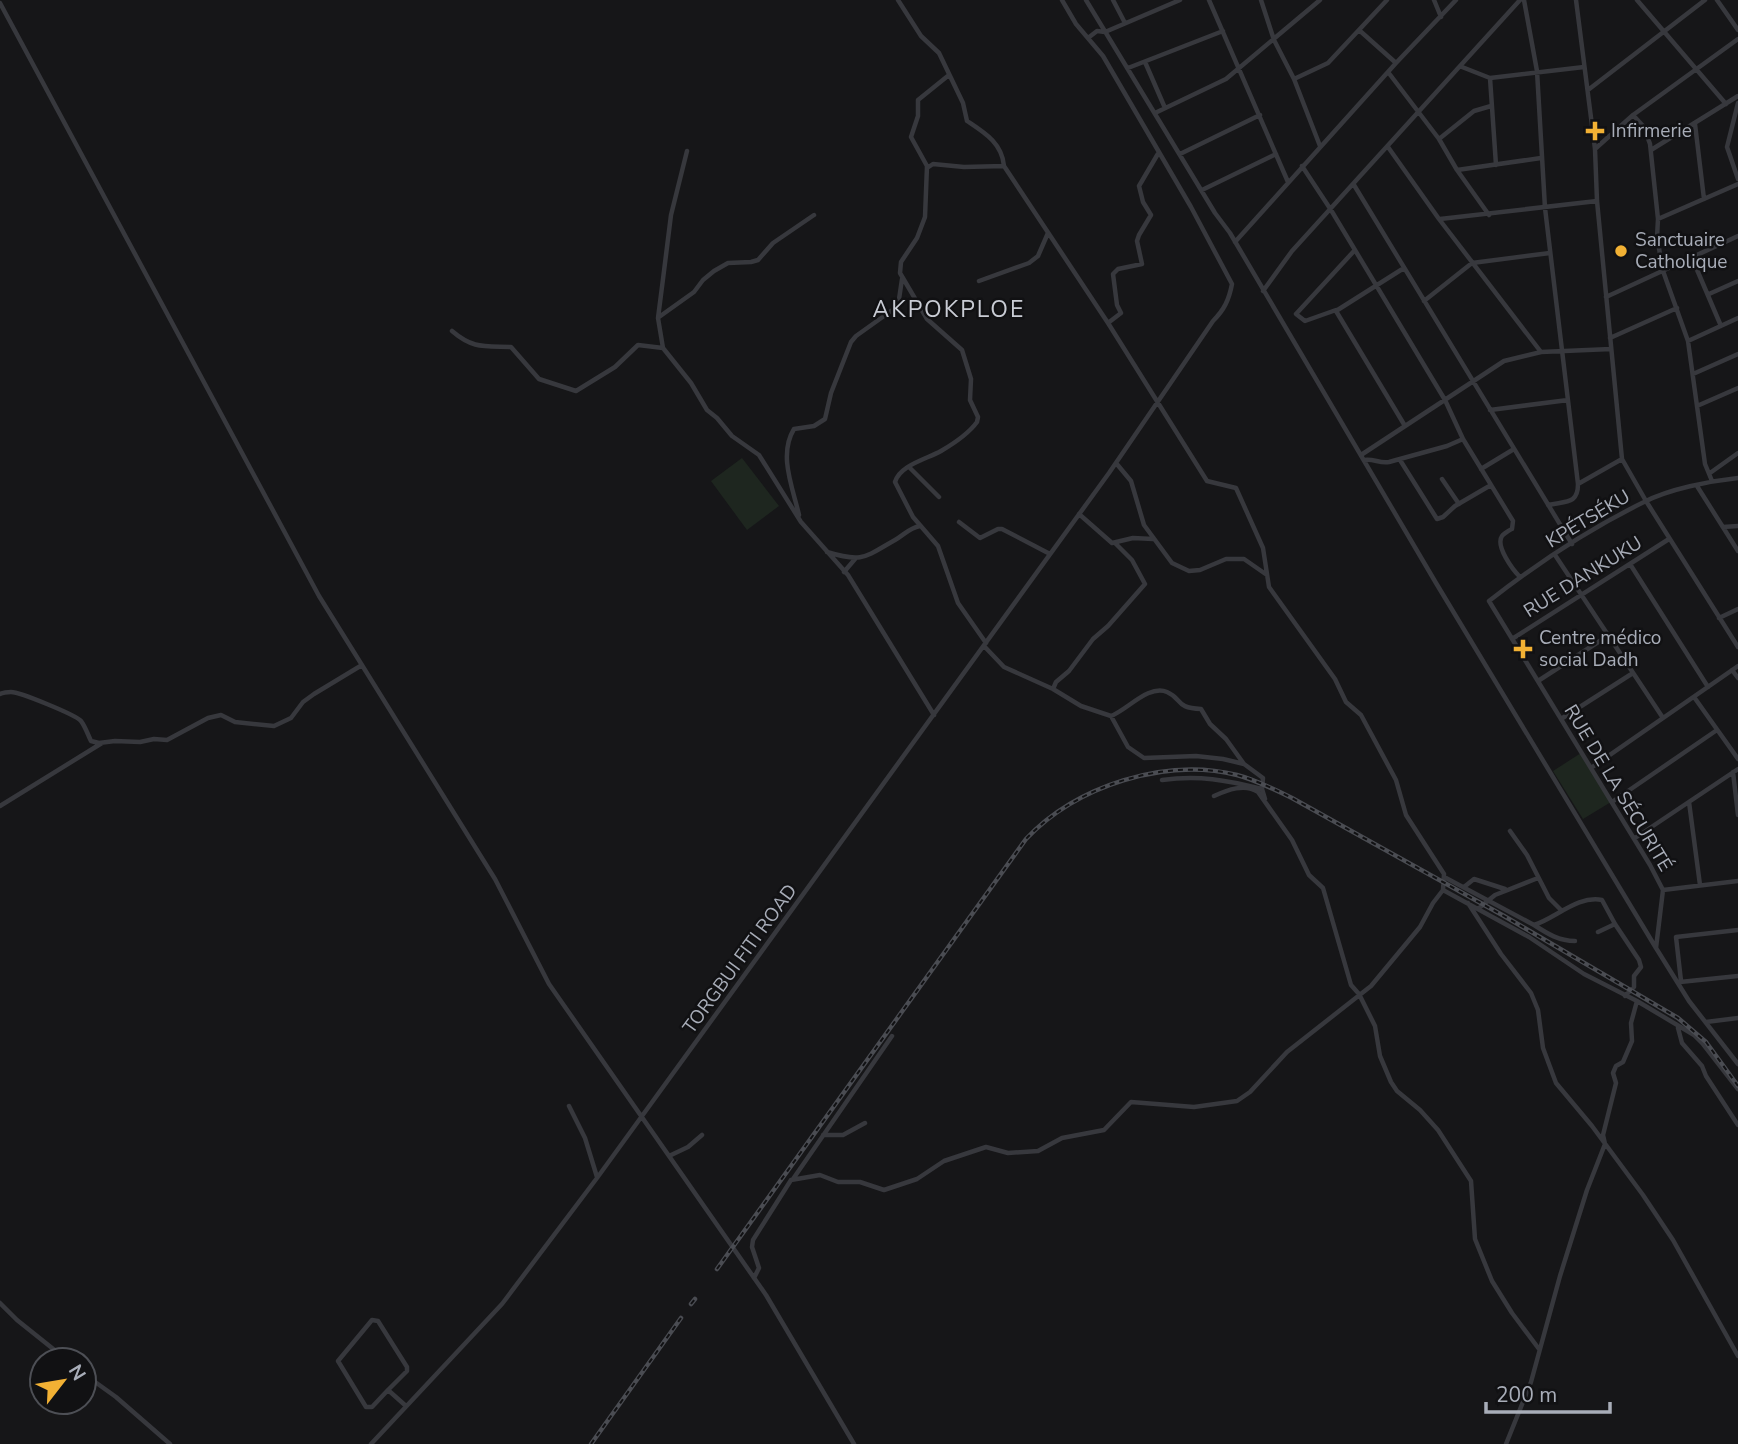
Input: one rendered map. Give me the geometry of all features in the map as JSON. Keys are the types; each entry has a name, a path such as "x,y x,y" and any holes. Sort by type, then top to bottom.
{"street":[{"path":"898,0 921,36 939,53 963,103 967,121 990,136 1003,155 1004,166 1108,323 1207,481 1236,488 1263,548 1269,587 1335,678 1346,702 1360,715 1396,780 1406,815 1446,878 1556,938 1575,941"},
{"name":"TORGBUI FITI ROAD","path":"371,1444 502,1304 597,1178 1109,473 1230,297 1232,284 1159,152 1103,56 1076,24 1062,0"},
{"path":"1086,0 1235,242 1656,948 1705,1022 1738,1064"},
{"path":"1113,0 1125,23"},
{"path":"1088,38 1097,32 1105,32 1180,0"},
{"path":"1209,0 1288,182"},
{"path":"1261,0 1274,40 1294,79 1320,146"},
{"path":"1155,113 1241,69 1320,0"},
{"path":"1294,79 1328,63 1386,0"},
{"path":"1434,0 1441,17"},
{"path":"1235,242 1395,63 1456,0"},
{"path":"1264,291 1292,251 1522,0"},
{"path":"1522,0 1537,71 1545,208 1578,484 1578,495 1574,500 1548,505"},
{"path":"1576,0 1595,149 1597,201 1622,458 1738,647"},
{"path":"1637,0 1726,104"},
{"path":"1588,90 1705,0"},
{"path":"1717,0 1738,30"},
{"path":"0,3 319,596 495,879 549,984 754,1278 802,1352 855,1444"},
{"path":"1359,30 1395,63"},
{"path":"1128,68 1223,31"},
{"path":"1595,149 1633,115 1738,39"},
{"path":"1145,62 1165,108"},
{"path":"1462,66 1490,78 1584,67"},
{"path":"1388,72 1439,139 1489,215"},
{"path":"950,75 918,100 918,116 911,137 927,169 925,217 917,238 901,261 900,273 930,322 962,350 971,379 970,400 978,416 977,422 969,431 942,450 920,460 895,478 895,482 913,517 938,547 958,603 1004,667 1080,706 1111,716 1128,747 1144,758 1196,757 1244,764"},
{"path":"1490,78 1496,164"},
{"path":"1651,150 1738,96"},
{"path":"1658,219 1738,181 1727,147 1736,121 1738,103"},
{"path":"1439,139 1474,111 1491,106"},
{"path":"1180,154 1260,115"},
{"path":"1633,115 1644,127 1651,150 1658,219 1657,236 1663,271 1688,341 1705,464 1712,481"},
{"path":"1695,124 1704,199"},
{"path":"1388,147 1439,219 1541,352"},
{"path":"687,151 671,215 658,318 663,348 691,383 707,410 732,436 759,455 801,522 845,572 934,715"},
{"path":"1108,323 1121,313 1114,293 1113,274 1118,269 1142,264 1137,241 1151,215 1143,202 1139,186 1159,152"},
{"path":"1202,190 1276,154"},
{"path":"1457,170 1541,158"},
{"path":"927,169 933,164 964,167 1004,166"},
{"path":"1302,166 1445,400 1463,439 1513,521 1511,529 1502,536 1500,542 1506,559 1520,577"},
{"path":"1354,185 1572,544"},
{"path":"1439,219 1597,201"},
{"path":"658,318 694,292 714,271 728,263 758,260 773,243 814,215"},
{"path":"979,281 1029,263 1038,256 1048,232"},
{"path":"1606,297 1738,236"},
{"path":"1354,251 1296,313 1305,321 1336,310 1404,268"},
{"path":"1424,301 1472,263 1550,253"},
{"path":"1692,258 1721,326"},
{"path":"801,522 787,474 788,447 792,432 794,429 814,426 824,419 851,342 898,306 902,278"},
{"path":"1709,294 1738,281"},
{"path":"1610,338 1677,308"},
{"path":"1336,310 1405,426"},
{"path":"1688,341 1738,318"},
{"path":"452,331 473,345 511,347 539,379 576,391 582,390 615,367 638,345 663,348"},
{"path":"1362,457 1504,361 1541,352 1562,353 1611,348"},
{"path":"1693,374 1738,354"},
{"path":"1698,407 1738,388"},
{"path":"1490,410 1567,400"},
{"path":"1362,457 1385,463 1463,439"},
{"path":"1481,469 1514,449"},
{"path":"1710,473 1738,453"},
{"path":"1578,484 1622,458"},
{"path":"1400,460 1436,518 1443,517 1491,485"},
{"path":"1115,463 1131,481 1144,525 1166,557 1181,569 1200,570 1234,558 1251,562 1268,575"},
{"path":"910,468 939,497"},
{"name":"KPÉTSÉKU","path":"1489,601 1520,577 1646,501 1712,481 1738,478"},
{"path":"1442,479 1459,504"},
{"path":"1697,486 1738,551"},
{"path":"1053,690 1056,682 1069,671 1093,639 1145,584 1132,560 1079,514"},
{"path":"911,528 913,517"},
{"path":"959,522 980,538 998,528 1050,554"},
{"path":"827,552 856,559 868,557 911,528 920,526"},
{"path":"1723,527 1738,526"},
{"path":"1115,543 1133,538 1153,539"},
{"name":"RUE DANKUKU","path":"1512,639 1670,539"},
{"path":"1556,555 1663,718"},
{"path":"845,572 856,559"},
{"path":"1630,564 1708,687"},
{"name":"RUE DE LA SÉCURITÉ","path":"1489,601 1634,838 1662,890 1656,948"},
{"path":"1719,618 1738,609"},
{"path":"1538,681 1609,635"},
{"path":"0,694 11,692 23,695 70,713 82,721 91,741 103,743 167,740 208,718 222,715 235,722 274,726 291,718 303,702 314,694 362,665"},
{"path":"1591,768 1738,666"},
{"path":"1732,670 1738,678"},
{"path":"1561,719 1633,673"},
{"path":"1111,716 1155,691 1168,693 1180,705 1201,709 1210,724 1226,739 1244,764 1263,778 1262,789 1266,803"},
{"path":"1694,697 1738,759"},
{"path":"1612,802 1717,730"},
{"path":"0,806 103,743"},
{"path":"1634,838 1735,771"},
{"path":"1735,771 1738,816"},
{"path":"1162,780 1205,777 1241,782 1262,789"},
{"path":"1214,796 1227,790 1252,788 1266,803 1297,849 1308,875 1323,888 1351,985 1359,994 1375,1027 1380,1056 1391,1082 1437,1130 1471,1181 1475,1239 1492,1281 1539,1349"},
{"path":"1689,802 1700,885"},
{"path":"1510,831 1527,855 1549,898 1562,911"},
{"path":"793,1179 820,1175 838,1182 860,1182 884,1190 917,1179 944,1161 986,1147 1008,1153 1038,1151 1062,1138 1104,1130 1131,1102 1194,1107 1237,1101 1250,1092 1287,1052 1371,986 1420,927 1443,890 1446,878"},
{"path":"1478,909 1487,900 1506,890 1538,878"},
{"path":"1464,887 1474,879 1506,890"},
{"path":"1662,890 1738,880"},
{"path":"1443,890 1693,1035 1738,1090"},
{"path":"1534,925 1575,904 1602,900 1641,967 1634,976 1632,990 1625,996"},
{"path":"1468,903 1531,993 1538,1010 1543,1048 1556,1083 1605,1144 1672,1240 1738,1356"},
{"path":"1598,932 1615,924"},
{"path":"1679,982 1676,937 1738,930"},
{"path":"1679,982 1738,976"},
{"path":"1506,1444 1539,1358 1539,1349 1579,1215 1605,1144 1603,1135 1616,1083 1613,1073 1616,1066 1623,1062 1632,1041 1631,1023 1637,1001"},
{"path":"1705,1022 1738,1017"},
{"path":"1678,1027 1682,1043 1702,1066 1738,1125"},
{"path":"754,1278 759,1268 752,1247 753,1240 781,1195 892,1036"},
{"path":"569,1106 585,1138 597,1178"},
{"path":"823,1135 843,1135 865,1123"},
{"path":"669,1156 688,1147 702,1135"},
{"path":"0,1303 50,1346"},
{"path":"372,1320 378,1321 407,1367 407,1371 388,1391 372,1407 366,1407 338,1361 372,1320"},
{"path":"98,1384 170,1444"},
{"path":"388,1391 406,1406"}],"shaded area":[{"path":"742,458 779,506 747,530 711,481"},
{"path":"1581,753 1611,802 1583,819 1553,771"}],"railway":[{"path":"717,1269 1026,839 1046,820 1070,804 1123,780 1152,773 1209,770 1258,782 1292,798 1504,916 1678,1018 1706,1042 1738,1086"},
{"path":"691,1304 695,1299"},
{"path":"591,1444 681,1318"}],"place":[{"name":"Infirmerie","path":"1595,131"},
{"name":"Sanctuaire Catholique","path":"1621,251"},
{"name":"Centre médico social Dadh","path":"1523,649"}],"district":[{"name":"AKPOKPLOE","path":"949,309"}]}
